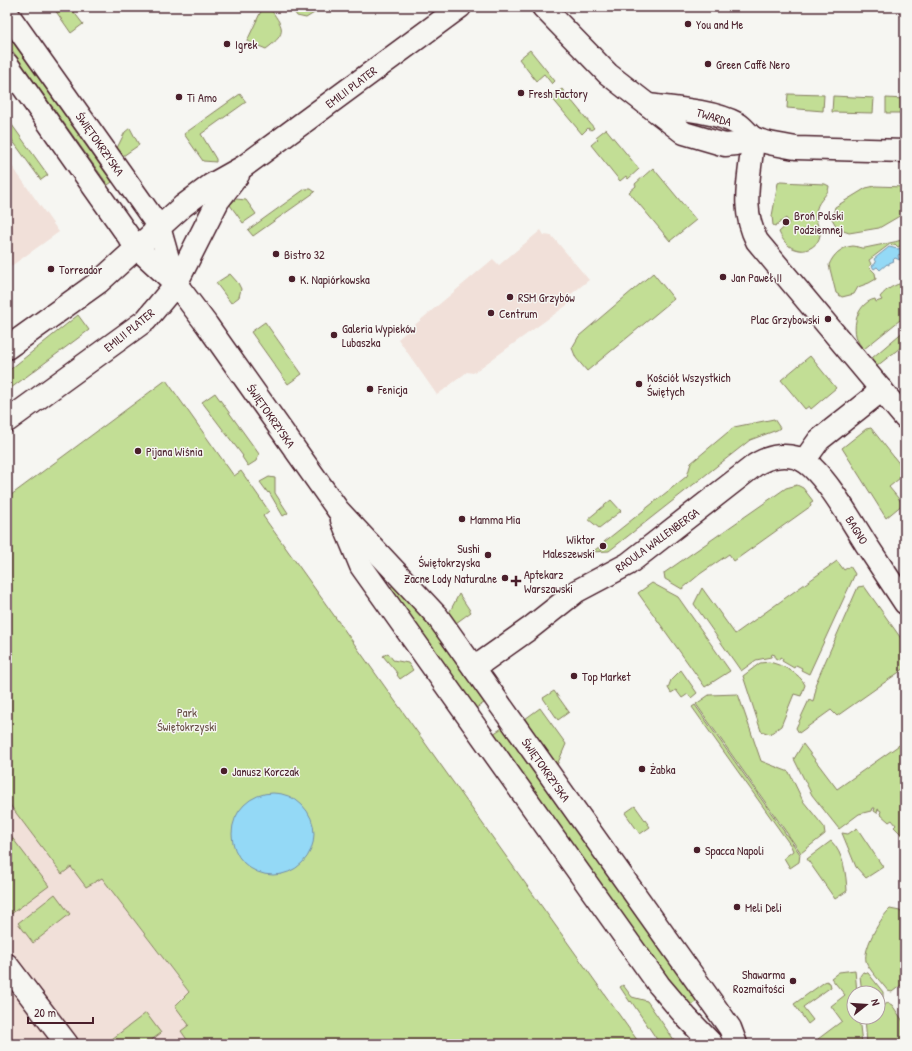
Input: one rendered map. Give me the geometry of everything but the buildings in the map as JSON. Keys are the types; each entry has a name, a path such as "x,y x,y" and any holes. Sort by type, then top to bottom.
{"street":[{"name":"EMILII PLATER","path":"7,348 99,282 159,227 204,191 243,167 460,7"},
{"name":"TWARDA","path":"543,7 608,74 679,130 692,136 725,145 736,144 753,138"},
{"name":"ŚWIĘTOKRZYSKA","path":"7,13 159,227 176,284"},
{"name":"ŚWIĘTOKRZYSKA","path":"7,64 136,248 176,284 220,343 338,510 437,616 730,1028 736,1044"},
{"path":"905,152 796,148 781,146 753,138 746,208 752,230 765,251 905,418"},
{"name":"EMILII PLATER","path":"7,421 146,320 176,284 218,201 243,167"},
{"path":"804,461 819,440 882,390"},
{"name":"RAOULA WALLENBERGA","path":"474,668 529,629 577,591 628,564 759,462 781,456 791,456 804,461"},
{"name":"BAGNO","path":"804,461 819,476 838,500 905,603"},
{"name":"ŚWIĘTOKRZYSKA","path":"338,510 354,552 370,578 659,985 687,1018 712,1044"},
{"path":"7,965 67,1044"}],"shaded area":[{"path":"7,159 59,232 7,269"},
{"path":"541,230 544,235 552,236 589,280 565,299 570,303 473,373 467,372 437,395 398,339 493,259 499,265"},
{"path":"7,801 62,874 71,867 86,887 102,878 189,993 179,1000 189,1025 181,1031 190,1044 7,1044"}],"green space":[{"path":"60,7 70,7 83,24 71,33 55,10"},
{"path":"263,7 269,7 278,20 281,29 281,34 278,38 266,49 247,41"},
{"path":"291,7 324,7 306,18 297,16"},
{"path":"7,34 112,182 108,185 7,43"},
{"path":"530,50 555,81 552,84 544,74 536,81 519,59"},
{"path":"562,89 594,128 591,130 588,128 582,134 551,97"},
{"path":"240,94 246,102 201,134 216,159 216,162 203,161 184,134"},
{"path":"788,94 824,95 823,111 787,108"},
{"path":"833,96 874,98 873,113 832,112"},
{"path":"886,98 905,99 905,113 886,113"},
{"path":"7,118 48,175 41,180 7,133"},
{"path":"130,128 139,145 123,156 117,148 125,132"},
{"path":"606,129 639,169 628,179 626,176 620,181 591,145 598,139 596,137"},
{"path":"653,168 696,220 670,241 629,192 636,186 635,184"},
{"path":"778,183 825,184 829,186 829,189 818,205 816,212 816,219 820,232 819,239 815,245 809,249 795,249 784,241 779,232 789,223 786,218 775,226 773,225 772,216"},
{"path":"875,186 905,187 905,211 903,214 879,228 849,233 838,229 832,219 835,207 866,188"},
{"path":"305,189 311,189 315,192 253,236 248,230"},
{"path":"236,199 246,200 256,214 243,223 230,205"},
{"path":"905,239 905,243 898,247 895,244 892,246 890,244 869,260 871,264 869,267 875,273 876,279 858,287 854,294 842,297 836,293 829,265 838,252 853,246 865,248"},
{"path":"653,273 674,299 587,371 576,358 572,348 579,336"},
{"path":"230,274 241,289 239,297 231,303 216,283"},
{"path":"905,282 905,316 864,349 859,343 855,329 859,313 868,302 875,299 876,302 882,300 880,297 885,291"},
{"path":"78,315 89,330 7,391 7,372"},
{"path":"265,322 302,374 288,384 251,332"},
{"path":"905,330 905,344 877,366 872,358"},
{"path":"810,356 836,388 811,409 809,406 805,409 781,380"},
{"name":"Park Świętokrzyski","path":"166,380 234,476 241,471 269,511 263,516 640,1044 190,1044 181,1031 189,1025 175,1006 189,992 102,878 86,887 71,867 62,874 7,801 7,498"},
{"path":"215,393 259,454 256,461 248,466 242,457 243,456 202,402"},
{"path":"774,419 780,428 750,440 609,551 592,552 599,547 601,550 607,546 604,542 687,476 691,463 734,427"},
{"path":"871,428 905,471 905,474 889,487 903,504 886,518 842,448 866,429"},
{"path":"269,477 275,478 275,493 288,513 283,516 269,492 268,493 260,482"},
{"path":"797,485 803,488 813,501 810,503 811,506 734,561 729,554 700,574 682,589 665,579 664,573 786,488"},
{"path":"611,500 621,511 599,528 588,519"},
{"path":"837,561 844,570 850,566 855,574 809,674 801,670 802,668 796,665 794,668 782,661 783,659 780,657 779,660 775,658 775,655 772,654 771,657 756,660 741,671 694,604 702,588 735,634"},
{"path":"652,583 678,597 730,671 705,687 638,593"},
{"path":"394,584 421,614 484,703 476,708 390,588"},
{"path":"864,586 905,644 905,668 837,716 831,710 799,733 796,728 809,700 813,702 816,689 815,685 858,587"},
{"path":"459,594 471,612 456,623 449,613"},
{"path":"388,653 393,660 408,663 413,670 400,679 397,675 398,674 383,656"},
{"path":"769,662 795,673 805,685 801,696 794,694 781,726 770,734 761,731 743,676 760,663"},
{"path":"681,670 697,693 691,698 688,694 682,698 676,690 671,693 668,688 671,680"},
{"path":"554,691 569,712 558,720 543,698"},
{"path":"738,694 761,761 789,772 803,801 824,827 825,834 801,853 696,704 709,695"},
{"path":"695,705 800,854 799,862 790,868 784,858 793,851 791,846 692,707"},
{"path":"540,708 566,744 557,765 525,719"},
{"path":"502,728 697,1001 691,1005 669,979 493,734"},
{"path":"905,741 905,834 903,836 894,827 896,825 892,820 889,822 880,814 881,811 878,809 877,813 874,811 875,808 872,808 871,811 859,814 839,829 812,795 794,759 803,744 837,789"},
{"path":"635,806 650,827 640,834 625,813"},
{"path":"857,828 883,867 866,878 856,867 842,833 848,834"},
{"path":"7,831 49,886 11,914 7,909"},
{"path":"831,841 842,858 847,885 847,891 835,899 807,859"},
{"path":"55,894 70,914 33,943 18,923"},
{"path":"890,909 900,911 905,917 905,982 892,992 888,991 886,985 883,985 866,961 867,949 870,941 886,913"},
{"path":"855,970 856,985 846,985 846,1025 860,1025 862,1044 822,1044 818,1039 842,1021 831,1006 845,995 831,978 839,972"},
{"path":"863,972 868,973 877,985 861,985 860,976"},
{"path":"826,981 830,983 831,987 803,1007 813,1020 808,1024 794,1004"},
{"path":"623,985 632,997 647,1001 677,1044 660,1044 620,987"},
{"path":"888,1003 892,1005 905,1024 905,1044 867,1044 866,1025 886,1025 886,1004"},
{"path":"146,1013 161,1033 146,1044 109,1044 108,1042"}],"water":[{"path":"905,246 905,256 903,258 899,254 898,256 900,260 895,258 893,260 894,261 889,263 889,265 887,264 880,270 877,267 874,269 872,266 876,263 874,259 889,247 898,249"},
{"path":"273,793 289,796 302,805 311,818 314,834 311,850 302,863 289,872 273,875 257,872 244,863 235,850 232,834 235,818 244,805 257,796"}],"place":[{"name":"You and Me","path":"688,24"},
{"name":"Igrek","path":"227,44"},
{"name":"Green Caffè Nero","path":"708,64"},
{"name":"Fresh Factory","path":"521,93"},
{"name":"Ti Amo","path":"179,97"},
{"name":"Broń Polski Podziemnej","path":"786,222"},
{"name":"Bistro 32","path":"276,254"},
{"name":"Torreador","path":"51,269"},
{"name":"Jan Paweł II","path":"723,277"},
{"name":"K. Napiórkowska","path":"292,279"},
{"name":"RSM Grzybów","path":"510,297"},
{"name":"Centrum","path":"491,313"},
{"name":"Plac Grzybowski","path":"828,319"},
{"name":"Galeria Wypieków Lubaszka","path":"334,335"},
{"name":"Kościół Wszystkich Świętych","path":"639,384"},
{"name":"Fenicja","path":"370,389"},
{"name":"Pijana Wiśnia","path":"138,451"},
{"name":"Mamma Mia","path":"462,519"},
{"name":"Wiktor Maleszewski","path":"603,546"},
{"name":"Sushi Świętokrzyska","path":"488,555"},
{"name":"Zacne Lody Naturalne","path":"505,578"},
{"name":"Aptekarz Warszawski","path":"516,581"},
{"name":"Top Market","path":"574,676"},
{"name":"Żabka","path":"642,769"},
{"name":"Janusz Korczak","path":"224,771"},
{"name":"Spacca Napoli","path":"697,850"},
{"name":"Meli Deli","path":"737,907"},
{"name":"Shawarma Rozmaitości","path":"793,981"}]}
